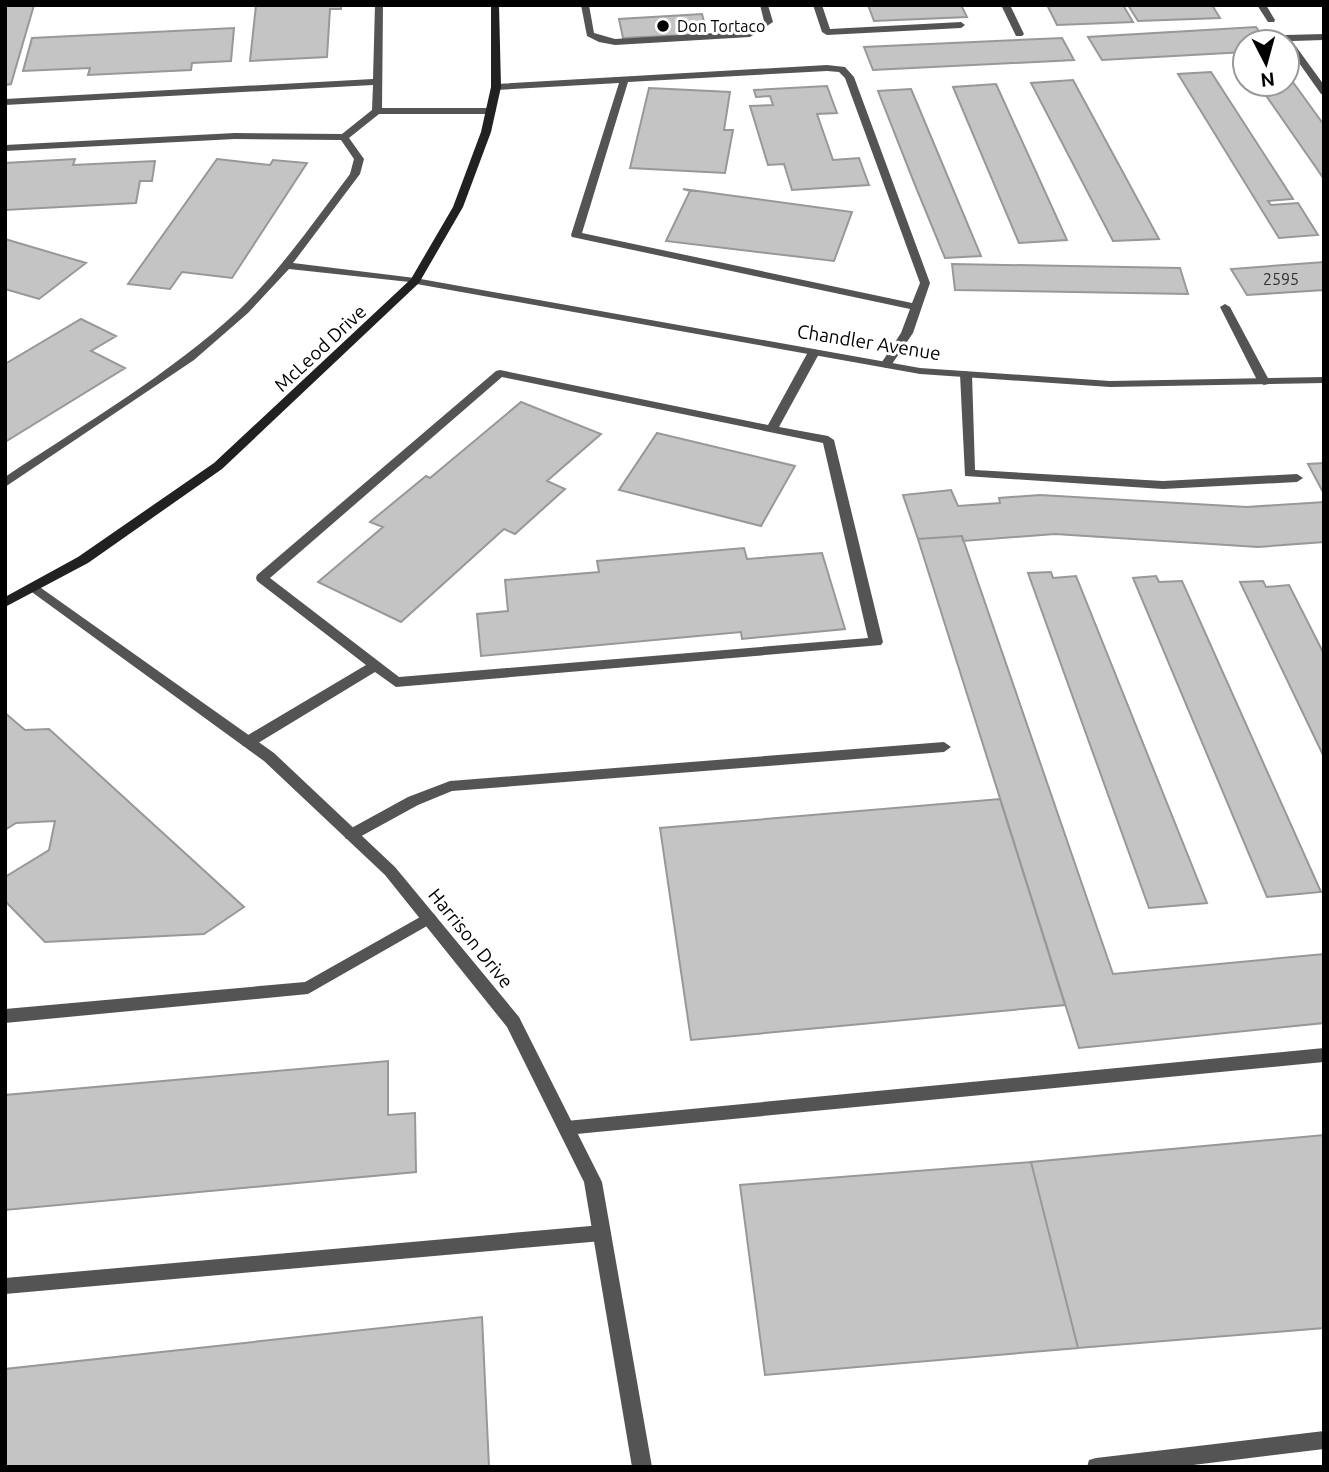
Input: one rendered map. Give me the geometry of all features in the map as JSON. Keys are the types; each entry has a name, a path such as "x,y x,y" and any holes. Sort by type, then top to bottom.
{"street":[{"path":"377,111 379,5"},
{"name":"McLeod Drive","path":"5,603 83,560 218,466 415,281 458,207 486,132 496,87 495,5"},
{"path":"585,5 590,34 615,42 750,34 769,22 764,5"},
{"path":"817,5 827,32 961,25"},
{"path":"1005,5 1019,34"},
{"path":"1261,5 1272,20"},
{"path":"1324,37 1286,38 1324,92"},
{"path":"496,87 842,69 849,77 925,284 908,333 886,365"},
{"path":"624,81 576,235 917,307"},
{"path":"5,102 378,82"},
{"path":"5,148 235,136 344,137 377,111 491,111"},
{"path":"5,483 190,359 244,311 286,265 355,174 359,159 344,137"},
{"name":"Chandler Avenue","path":"286,265 415,281 886,365 967,374 1110,384 1324,380"},
{"path":"1225,307 1264,382"},
{"path":"772,429 814,352"},
{"path":"500,373 828,440 876,642 396,682 376,665 262,578 500,373"},
{"path":"967,374 969,473 1163,485 1297,478"},
{"name":"Harrison Drive","path":"34,587 269,757 390,872 513,1022 593,1182 642,1467"},
{"path":"248,742 376,665"},
{"path":"351,835 413,801 450,786 944,747"},
{"path":"5,1016 308,988 429,919"},
{"path":"566,1128 1324,1055"},
{"path":"5,1286 602,1233"},
{"path":"1096,1467 1324,1440"}],"building":[{"path":"5,5 34,5 11,84 5,85"},
{"path":"256,5 341,5 341,9 330,9 327,57 250,61"},
{"path":"868,5 961,5 967,17 874,21"},
{"path":"1047,5 1123,5 1133,22 1057,25"},
{"path":"1128,5 1212,5 1220,18 1138,21"},
{"name":"Don Tortaco","path":"702,14 707,34 623,38 619,19"},
{"path":"234,28 231,61 192,63 191,70 88,75 90,68 23,71 32,38"},
{"path":"1231,28 1231,53 1102,60 1088,37"},
{"path":"1062,38 1074,60 873,70 864,47"},
{"path":"1211,72 1293,199 1268,201 1271,205 1298,203 1318,235 1279,238 1178,74"},
{"path":"1073,80 1159,239 1113,241 1031,83"},
{"path":"996,84 1067,240 1019,243 953,87"},
{"path":"827,86 837,113 817,114 833,160 859,158 869,185 792,190 784,164 768,165 750,106 773,105 770,96 756,97 754,90"},
{"path":"649,88 730,92 724,130 733,130 725,173 630,168"},
{"path":"911,89 981,256 945,258 878,91"},
{"path":"1301,93 1324,125 1324,179 1268,98 1301,98"},
{"path":"75,159 73,165 155,161 152,181 140,181 136,203 5,210 5,163"},
{"path":"217,159 270,165 273,160 307,163 232,278 182,272 170,289 128,284"},
{"path":"683,189 852,212 834,261 666,241 690,191"},
{"path":"5,239 86,263 39,299 5,289"},
{"path":"1324,262 1324,290 1247,295 1231,269"},
{"path":"952,264 1180,268 1188,294 955,290"},
{"path":"81,319 116,336 91,351 125,368 5,442 5,364"},
{"path":"521,402 601,434 547,481 565,489 515,534 504,529 401,622 318,582 383,527 370,522 426,476 430,478"},
{"path":"657,433 795,466 761,526 619,490"},
{"path":"1324,463 1324,494 1308,464"},
{"path":"951,490 958,506 1000,503 999,498 1040,495 1247,507 1324,502 1324,542 1258,547 1055,534 963,541 962,536 918,539 903,495"},
{"path":"962,536 1113,974 1324,954 1324,1023 1079,1048 918,539"},
{"path":"744,548 747,559 822,553 845,629 742,639 741,632 481,656 477,614 508,611 505,580 599,572 597,561"},
{"path":"1051,572 1053,578 1076,576 1207,903 1149,908 1028,573"},
{"path":"1156,576 1159,582 1182,581 1321,892 1267,897 1133,578"},
{"path":"1263,581 1266,587 1289,585 1324,654 1324,757 1240,582"},
{"path":"5,713 25,730 49,729 244,907 204,934 45,942 5,901 5,877 49,850 55,821 16,823 5,830"},
{"path":"1000,799 1065,1005 691,1040 660,828"},
{"path":"388,1061 388,1115 415,1113 416,1172 5,1210 5,1095"},
{"path":"1324,1135 1324,1328 1078,1348 1031,1162"},
{"path":"1031,1162 1078,1348 765,1375 740,1185"},
{"path":"482,1317 489,1467 5,1467 5,1369"}],"place":[{"name":"Don Tortaco","path":"663,26"}]}
